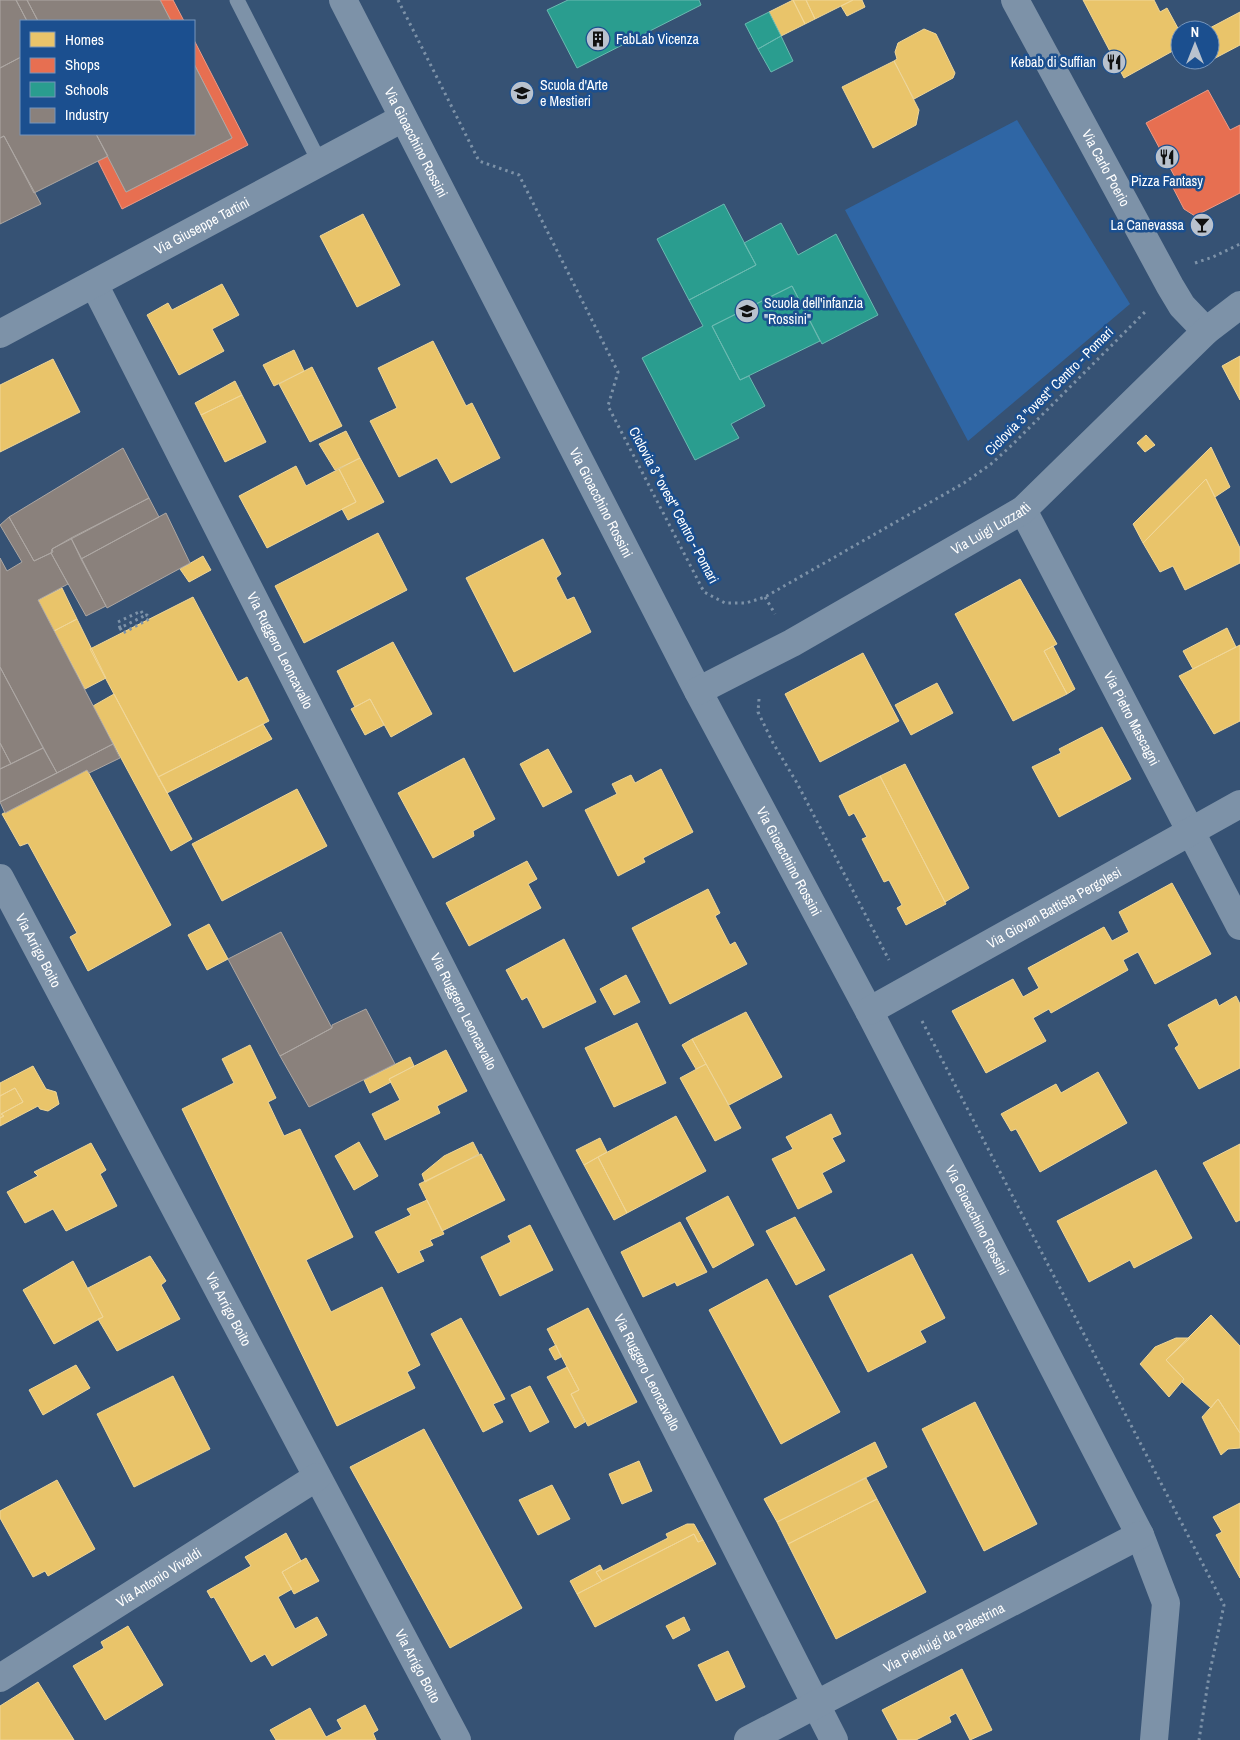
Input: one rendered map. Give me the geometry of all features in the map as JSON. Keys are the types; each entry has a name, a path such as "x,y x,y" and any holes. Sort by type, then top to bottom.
{"street":[{"name":"Via Gioacchino Rossini","path":"343,0 698,691 869,1011 1140,1535 1166,1603 1154,1740"},
{"name":"Via Carlo Poerio","path":"1019,1 1170,286 1182,306 1206,331"},
{"name":"Via Giuseppe Tartini","path":"0,334 403,118"},
{"name":"Via Ruggero Leoncavallo","path":"94,284 834,1740"},
{"name":"Via Luigi Luzzatti","path":"698,691 792,643 1023,510 1206,331 1240,305"},
{"name":"Via Pietro Mascagni","path":"1023,510 1189,833 1240,926"},
{"name":"Via Giovan Battista Pergolesi","path":"869,1011 1240,804"},
{"name":"Via Arrigo Boito","path":"0,878 457,1740"},
{"name":"Via Antonio Vivaldi","path":"0,1678 317,1477"},
{"name":"Via Pierluigi da Palestrina","path":"748,1740 1140,1535"}],"lane":[{"path":"237,0 320,163"}],"path":[{"name":"Ciclovia 3 \"ovest\" Centro - Pomari","path":"398,0 479,161 519,175 618,372 608,406 704,592 725,603 746,603 785,588 964,483 991,464 1012,445 1140,316"},
{"path":"1196,262 1213,258 1240,244"},
{"path":"141,611 144,616 147,615 149,619 123,633 118,622 141,611"},
{"path":"759,696 758,712 773,743 810,807 1224,1605 1209,1676 1199,1740"}],"shaded area":[{"path":"1017,120 1130,304 968,441 845,210"}],"building: Homes":[{"path":"793,0 805,24 781,36 769,12"},
{"path":"793,0 806,0 815,19 805,24"},
{"path":"806,0 853,0 815,19"},
{"path":"853,0 862,0 865,7 847,16 841,6"},
{"path":"1083,0 1154,0 1160,12 1167,8 1174,20 1170,20 1170,53 1124,78"},
{"path":"1240,12 1240,45 1220,56 1220,23"},
{"path":"924,29 936,34 955,73 953,78 914,99 894,61 897,59 895,52 898,43"},
{"path":"894,61 919,110 916,125 873,148 842,87"},
{"path":"363,214 400,285 357,307 320,236"},
{"path":"222,284 239,315 212,329 224,351 179,375 147,315 168,303 172,310"},
{"path":"433,341 466,406 472,403 500,458 451,483 437,458 399,477 370,421 397,408 378,368"},
{"path":"294,350 304,371 274,386 263,365"},
{"path":"1240,356 1240,400 1222,366"},
{"path":"53,359 80,412 0,452 0,385"},
{"path":"312,367 342,426 310,442 279,384"},
{"path":"235,381 242,395 201,415 195,403"},
{"path":"242,395 266,442 225,462 201,415"},
{"path":"346,431 360,458 335,470 319,444"},
{"path":"1146,435 1155,445 1145,452 1137,443"},
{"path":"1211,447 1230,487 1215,497 1206,479 1143,543 1133,524"},
{"path":"360,458 384,502 348,520 342,509 356,502 339,469"},
{"path":"296,466 306,486 339,469 356,502 267,548 239,496"},
{"path":"1206,479 1240,548 1240,563 1185,590 1173,566 1160,572 1143,543"},
{"path":"378,533 407,590 304,643 275,586"},
{"path":"543,539 561,574 556,578 567,600 574,597 591,632 514,672 466,578"},
{"path":"203,556 211,570 189,582 180,569"},
{"path":"1020,579 1057,644 1044,651 1067,694 1013,721 955,614"},
{"path":"62,588 77,619 54,631 38,600"},
{"path":"193,597 238,682 247,677 269,721 158,777 90,649"},
{"path":"77,619 106,678 85,689 54,631"},
{"path":"1227,628 1236,647 1193,669 1183,651"},
{"path":"393,642 432,714 391,737 370,699 355,707 337,671"},
{"path":"1240,645 1240,721 1214,734 1179,676"},
{"path":"1053,646 1075,689 1067,694 1044,651"},
{"path":"863,653 899,721 820,762 785,694"},
{"path":"937,683 953,713 911,735 895,705"},
{"path":"114,694 192,839 171,851 93,706"},
{"path":"370,699 384,725 365,735 351,709"},
{"path":"263,724 272,739 167,793 158,777"},
{"path":"1102,727 1131,779 1059,817 1032,767 1061,753 1059,749"},
{"path":"548,749 572,792 543,807 520,764"},
{"path":"464,758 495,819 473,831 474,836 433,858 398,793"},
{"path":"905,764 969,888 945,902 880,776"},
{"path":"661,769 693,832 643,858 645,862 618,876 585,810 617,794 612,784 631,775 635,783"},
{"path":"87,770 171,925 88,971 70,937 77,933 28,843 20,846 2,814"},
{"path":"880,776 946,904 906,925 897,908 902,905 889,880 884,882 862,839 867,837 854,813 849,816 839,796"},
{"path":"297,789 327,846 222,901 192,844"},
{"path":"527,861 537,879 528,884 541,908 469,946 446,903"},
{"path":"1172,883 1211,954 1155,984 1138,952 1123,960 1128,970 1051,1013 1049,1009 1033,1018 1046,1041 986,1073 952,1011 1013,979 1023,997 1039,988 1028,968 1104,927 1112,941 1129,932 1119,912"},
{"path":"708,889 720,913 715,916 730,945 735,942 747,964 670,1004 632,928"},
{"path":"209,924 228,959 207,970 188,935"},
{"path":"564,939 596,1002 543,1028 527,997 522,1000 506,970"},
{"path":"626,975 640,1002 614,1015 600,989"},
{"path":"1236,996 1240,1004 1240,1068 1199,1089 1175,1048 1179,1045 1168,1025 1216,999 1219,1006"},
{"path":"746,1012 782,1077 729,1105 692,1039"},
{"path":"637,1023 666,1083 614,1107 585,1048"},
{"path":"692,1039 706,1064 696,1069 682,1045"},
{"path":"250,1045 276,1098 268,1102 284,1136 300,1129 353,1237 306,1260 331,1312 382,1287 420,1365 407,1372 415,1388 337,1426 182,1109 234,1083 222,1059"},
{"path":"446,1050 467,1091 437,1106 440,1113 385,1140 372,1114 400,1100 389,1079"},
{"path":"410,1057 414,1066 389,1079 391,1082 370,1093 364,1080"},
{"path":"706,1064 741,1128 715,1141 680,1078"},
{"path":"33,1066 46,1089 56,1092 59,1104 48,1111 40,1109 38,1106 0,1126 0,1118 4,1116 1,1114 23,1102 15,1088 0,1096 0,1083"},
{"path":"1098,1072 1127,1123 1040,1172 1016,1129 1011,1131 1001,1114 1056,1084 1061,1093"},
{"path":"15,1088 23,1102 1,1114 4,1116 0,1118 0,1096"},
{"path":"831,1114 841,1134 832,1138 845,1161 822,1173 832,1192 798,1209 772,1159 793,1149 786,1137"},
{"path":"676,1116 706,1171 627,1213 598,1157"},
{"path":"600,1138 607,1152 584,1165 576,1150"},
{"path":"359,1142 378,1176 354,1190 335,1156"},
{"path":"473,1142 479,1154 425,1182 422,1174 444,1156"},
{"path":"91,1143 106,1170 100,1174 117,1206 66,1231 53,1209 25,1223 7,1192 38,1176 34,1172"},
{"path":"1240,1144 1240,1220 1236,1222 1203,1163"},
{"path":"481,1154 505,1200 442,1231 419,1184"},
{"path":"598,1157 627,1213 614,1220 584,1165"},
{"path":"1156,1170 1192,1238 1134,1268 1130,1260 1089,1282 1057,1221"},
{"path":"728,1196 754,1245 713,1268 686,1218"},
{"path":"427,1200 444,1234 430,1240 433,1245 419,1251 424,1261 398,1273 375,1232 411,1215 407,1209"},
{"path":"795,1217 825,1270 796,1285 766,1231"},
{"path":"680,1222 707,1272 677,1286 675,1282 643,1297 621,1252"},
{"path":"530,1225 553,1270 500,1296 481,1257 511,1242 508,1236"},
{"path":"912,1254 945,1318 920,1331 926,1342 868,1372 829,1296"},
{"path":"150,1256 166,1281 161,1285 180,1319 117,1351 98,1319 103,1317 88,1288"},
{"path":"73,1261 103,1317 54,1344 23,1290"},
{"path":"767,1279 840,1412 781,1444 709,1310"},
{"path":"588,1308 637,1402 588,1426 571,1394 579,1390 547,1329"},
{"path":"1211,1315 1240,1346 1240,1433 1218,1399 1211,1408 1182,1382 1184,1379 1166,1360"},
{"path":"461,1318 505,1399 493,1404 503,1422 483,1432 431,1334"},
{"path":"1176,1338 1190,1338 1166,1360 1184,1379 1169,1397 1140,1364 1155,1347"},
{"path":"556,1345 561,1357 555,1360 549,1349"},
{"path":"76,1365 90,1388 43,1415 29,1390"},
{"path":"567,1367 579,1390 571,1394 585,1422 575,1428 547,1377"},
{"path":"173,1376 210,1449 134,1487 97,1414"},
{"path":"530,1386 549,1422 530,1432 511,1395"},
{"path":"1218,1399 1240,1433 1240,1448 1228,1449 1221,1455 1202,1417"},
{"path":"975,1402 1037,1524 984,1551 922,1429"},
{"path":"424,1429 522,1608 450,1648 350,1467"},
{"path":"875,1442 887,1467 777,1522 764,1499"},
{"path":"639,1461 652,1491 622,1504 609,1474"},
{"path":"866,1478 877,1499 788,1544 777,1522"},
{"path":"57,1480 95,1549 48,1576 45,1571 33,1577 0,1518 0,1511"},
{"path":"552,1485 570,1519 538,1535 519,1500"},
{"path":"877,1499 926,1592 836,1639 788,1544"},
{"path":"1240,1503 1240,1578 1216,1535 1222,1532 1213,1517"},
{"path":"687,1524 694,1524 703,1540 698,1542 694,1534 602,1581 596,1572 602,1569 603,1571 668,1538 666,1534"},
{"path":"286,1533 301,1561 282,1572 292,1589 278,1597 295,1629 317,1617 327,1635 272,1666 265,1654 251,1662 214,1597 211,1598 207,1591 251,1566 245,1557"},
{"path":"694,1534 698,1542 703,1540 716,1564 595,1627 577,1594"},
{"path":"306,1558 319,1581 294,1594 282,1572"},
{"path":"600,1565 602,1569 596,1572 602,1581 577,1594 570,1581"},
{"path":"684,1617 690,1630 673,1639 666,1626"},
{"path":"128,1626 163,1685 105,1720 73,1666 104,1648 101,1642"},
{"path":"728,1651 745,1687 716,1701 698,1665"},
{"path":"962,1669 992,1730 970,1740 956,1713 949,1717 951,1722 916,1740 898,1740 882,1710"},
{"path":"38,1682 74,1740 0,1740 0,1706"},
{"path":"365,1705 378,1730 373,1733 376,1740 276,1740 270,1730 310,1708 326,1737 342,1729 337,1720"}],"building: Shops":[{"path":"160,0 173,0 183,20 170,20"},
{"path":"195,42 248,145 122,209 98,161 108,156 126,192 232,138 195,66"},
{"path":"1208,90 1230,130 1240,125 1240,193 1195,216 1184,209 1170,182 1176,179 1146,123"}],"building: Schools":[{"name":"FabLab Vicenza","path":"568,0 699,0 701,5 577,68 547,10"},
{"path":"769,12 781,36 758,49 745,24"},
{"path":"781,36 793,61 771,72 758,49"},
{"path":"724,204 756,265 689,300 657,239"},
{"path":"781,223 798,255 836,234 878,315 822,344 792,286 712,326 740,380 749,376 765,406 731,424 739,438 695,460 642,358 703,326 689,300 756,265 744,243"},
{"path":"792,286 820,341 740,380 712,326"}],"building: Industry":[{"path":"0,0 16,0 26,20 20,20 20,58 0,68"},
{"path":"16,0 27,0 37,20 26,20"},
{"path":"27,0 160,0 170,20 37,20"},
{"path":"20,58 20,135 97,135 108,156 34,193 4,136 0,138 0,68"},
{"path":"195,66 232,138 126,192 97,135 195,135"},
{"path":"4,136 41,204 0,224 0,138"},
{"path":"123,448 149,498 52,549 53,552 34,561 9,517"},
{"path":"149,498 159,517 81,559 71,538"},
{"path":"166,513 190,563 107,608 81,559"},
{"path":"9,517 34,561 51,553 68,584 38,600 113,744 57,773 0,667 0,558 7,571 22,562 0,525"},
{"path":"71,538 106,606 86,616 51,553 52,549"},
{"path":"0,667 43,748 11,764 0,743"},
{"path":"0,743 11,764 0,769"},
{"path":"113,744 120,758 89,773 87,770 5,813 0,802"},
{"path":"43,748 57,773 0,802 0,769"},
{"path":"281,932 332,1028 280,1056 228,959"},
{"path":"366,1009 395,1064 309,1107 280,1056 332,1028 332,1025"}],"place":[{"name":"FabLab Vicenza","path":"598,39"},
{"name":"Kebab di Suffian","path":"1114,62"},
{"name":"Scuola d'Arte e Mestieri","path":"522,93"},
{"name":"Pizza Fantasy","path":"1167,157"},
{"name":"La Canevassa","path":"1202,225"},
{"name":"Scuola dell'infanzia \"Rossini\"","path":"747,311"}]}
